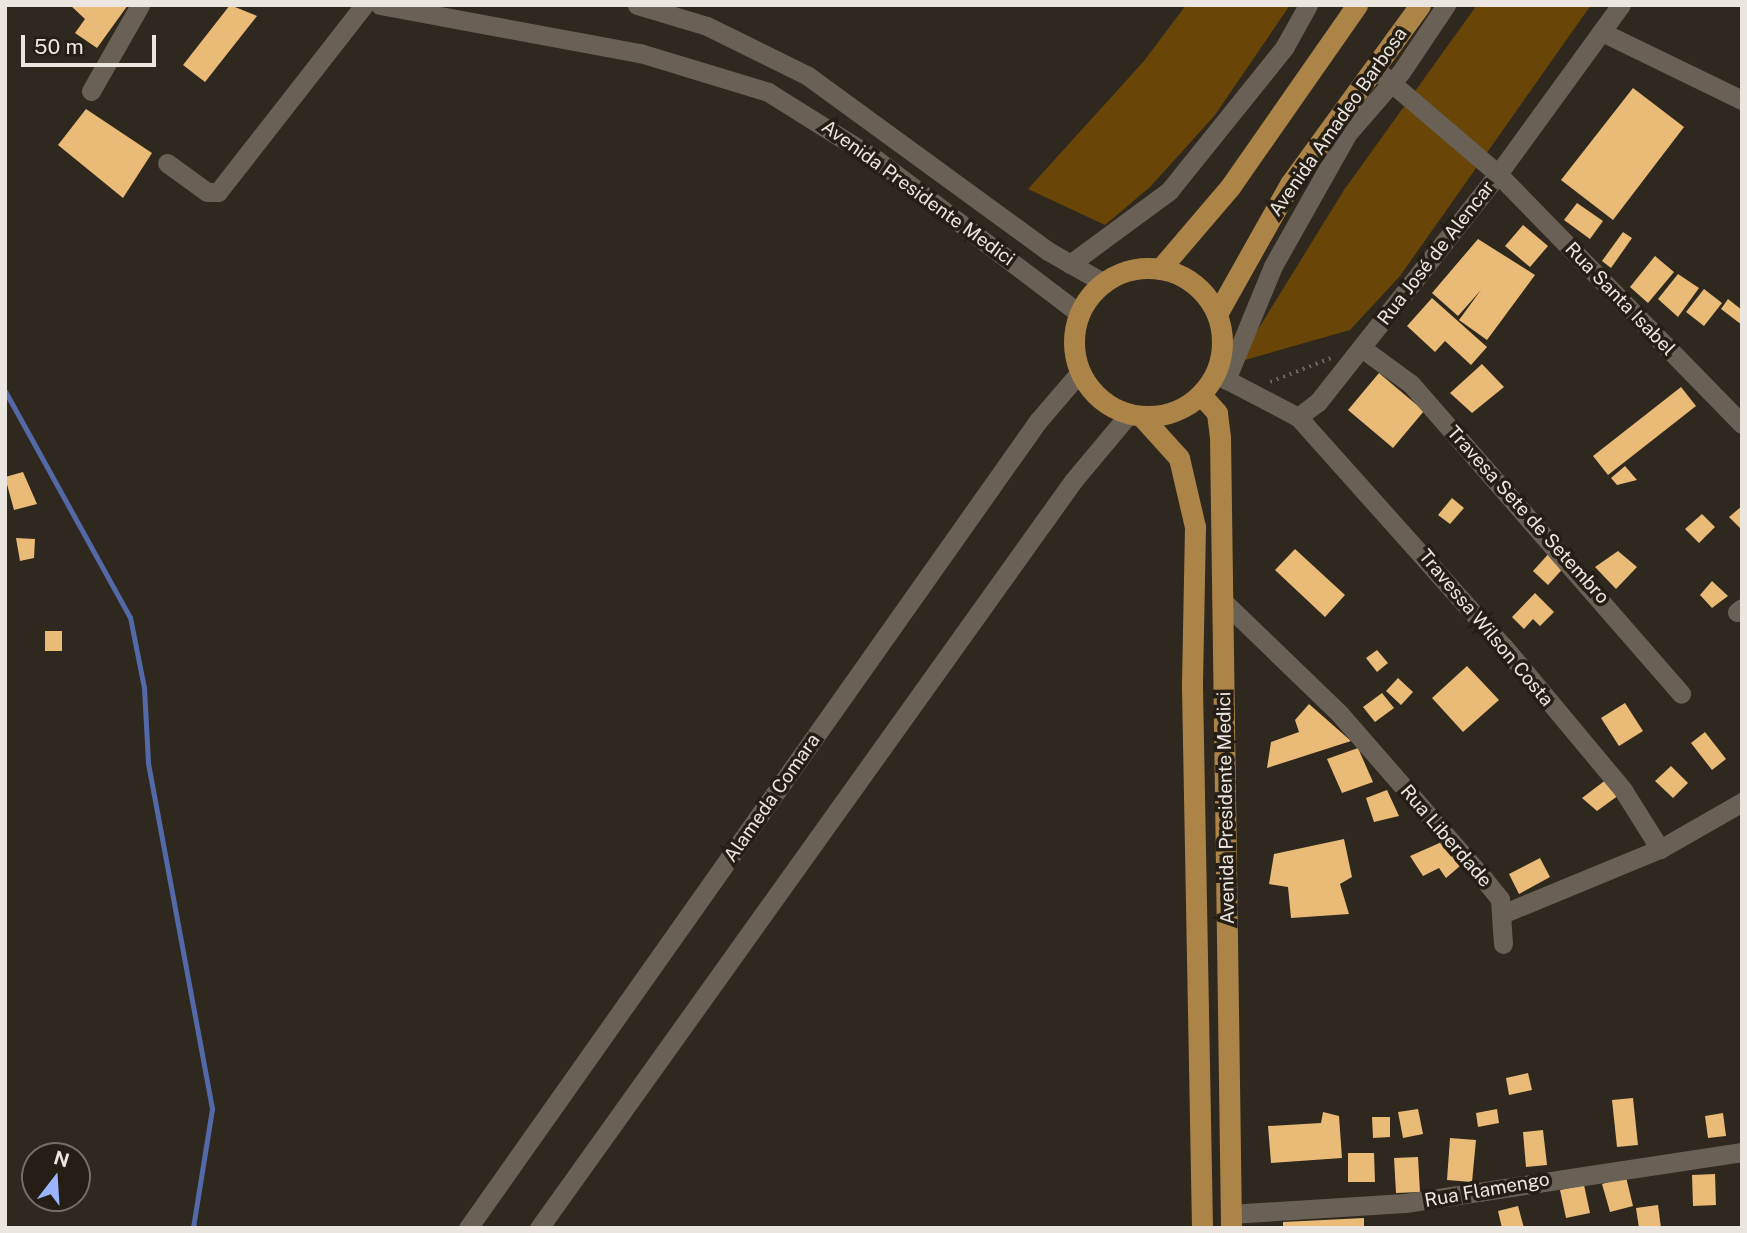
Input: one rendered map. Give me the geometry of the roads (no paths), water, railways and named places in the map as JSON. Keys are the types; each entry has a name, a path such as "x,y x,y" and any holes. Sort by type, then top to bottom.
{"main road":[{"path":"1160,269 1230,187 1357,5"},
{"name":"Avenida Amadeo Barbosa","path":"1217,314 1290,184 1420,5"},
{"path":"1140,268 1160,269 1194,285 1217,314 1223,339 1221,377 1180,409 1136,415 1109,405 1080,372 1074,331 1080,313 1104,283 1140,268"},
{"name":"Avenida Presidente Medici","path":"1201,395 1217,413 1220,437 1230,1221"},
{"name":"Avenida Presidente Medici","path":"1136,415 1179,458 1195,527 1192,687 1202,1228"}],"street":[{"path":"91,91 140,5"},
{"path":"167,163 218,192 364,5"},
{"name":"Avenida Presidente Medici","path":"380,5 640,53 768,92 877,160 1080,313"},
{"name":"Avenida Presidente Medici","path":"637,5 668,8 818,83 1070,264 1104,283"},
{"path":"1070,264 1169,191 1284,48 1308,5"},
{"path":"1298,417 1221,377 1273,266 1348,133 1391,83 1446,5"},
{"name":"Rua José de Alencar","path":"1298,417 1360,353 1604,33 1621,5"},
{"path":"1604,33 1742,100"},
{"name":"Rua Santa Isabel","path":"1374,68 1498,174 1742,424"},
{"name":"Travesa Sete de Setembro","path":"1360,353 1411,384 1681,694"},
{"name":"Alameda Comara","path":"468,1228 1038,421 1080,372"},
{"path":"539,1228 1073,481 1136,415"},
{"name":"Travessa Wilson Costa","path":"1298,417 1504,647 1623,790 1660,849"},
{"name":"Rua Liberdade","path":"1224,602 1339,713 1483,877 1502,914"},
{"path":"1503,944 1502,914 1660,849 1742,802"},
{"name":"Rua Flamengo","path":"1230,1221 1405,1203 1742,1153"}],"waterway":[{"path":"5,391 130,617 144,688 148,763 212,1109 193,1228"}]}
